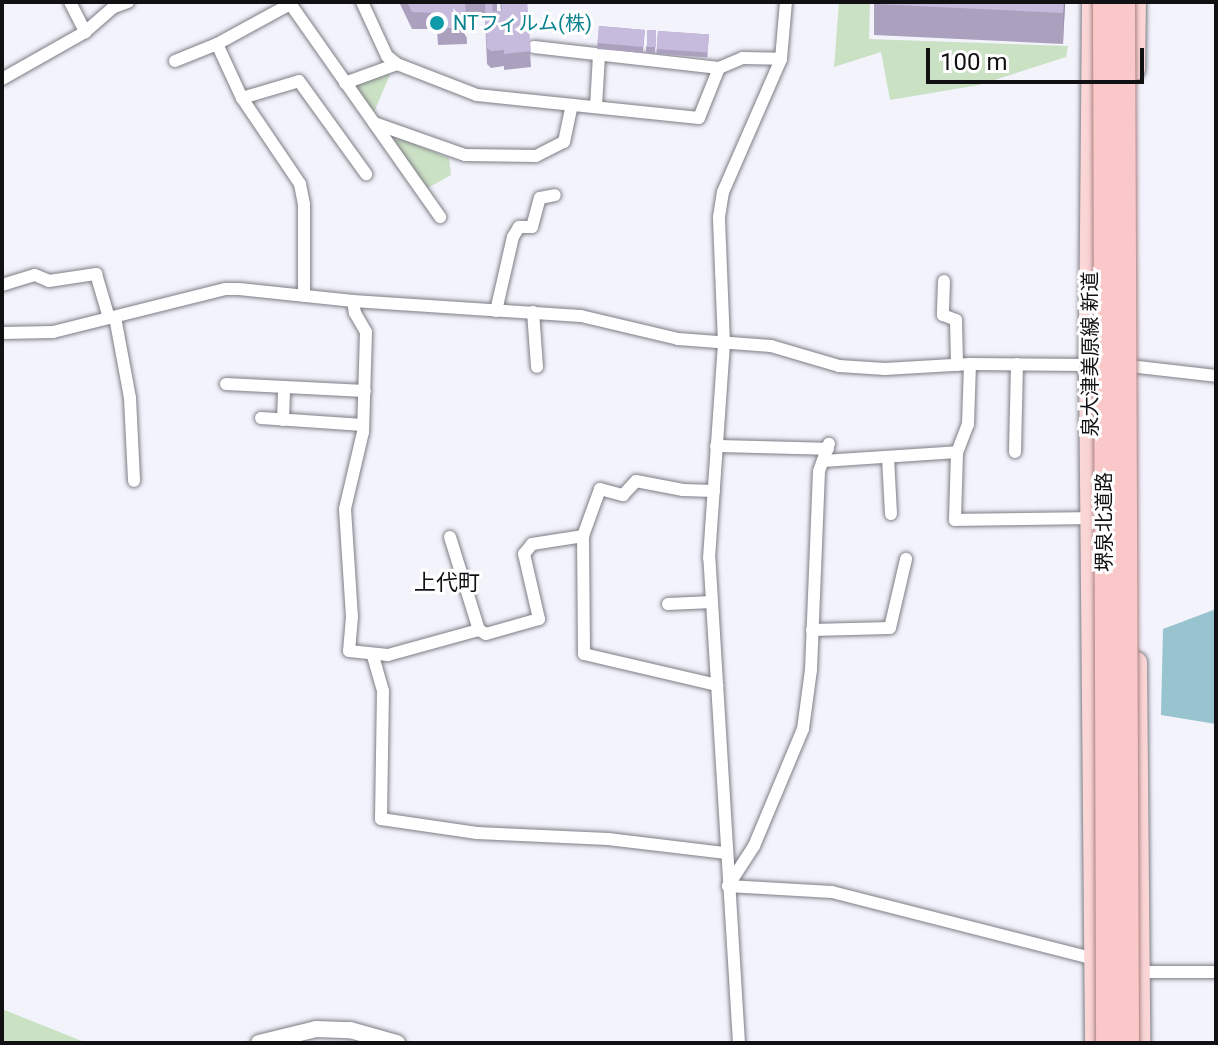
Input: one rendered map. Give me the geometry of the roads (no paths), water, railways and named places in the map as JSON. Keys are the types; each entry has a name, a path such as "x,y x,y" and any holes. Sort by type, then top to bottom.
{"highway":[{"name":"堺泉北道路","path":"1104,2 1107,1043"},
{"name":"堺泉北道路","path":"1124,2 1128,1043"}],"main road":[{"name":"泉大津美原線 新道","path":"1092,2 1089,365 1095,1043"},
{"path":"1136,2 1134,365 1140,1043"}],"street":[{"path":"70,2 85,32"},
{"path":"2,79 85,32 114,7 128,2"},
{"path":"362,2 387,56 397,64 477,95 699,118 719,68"},
{"path":"739,1043 709,558 724,344 719,217 723,192 781,59 786,2"},
{"path":"175,61 217,44 290,3 440,217"},
{"path":"217,44 242,98 300,184 304,204 304,296"},
{"path":"534,47 719,68 742,58 781,59"},
{"path":"596,107 599,55"},
{"path":"345,83 397,64"},
{"path":"242,98 299,81 366,174"},
{"path":"374,123 465,155 536,156 564,142 572,105"},
{"path":"496,311 513,237 519,227 532,227 540,198 555,195"},
{"path":"2,285 35,275 49,281 96,274 112,317 130,398 134,481"},
{"path":"944,281 943,315 956,320 964,365 968,424 957,452 955,520 997,522 1003,517 1091,518"},
{"path":"2,333 53,332 226,289 581,316 678,339 771,346 839,366 885,369 1017,364 1134,365 1216,376"},
{"path":"353,301 355,313 366,332 363,425 345,509 352,617 349,651 373,656 388,655 479,630"},
{"path":"533,312 537,367"},
{"path":"1015,452 1017,364"},
{"path":"226,384 365,391"},
{"path":"283,420 284,387"},
{"path":"261,418 363,425"},
{"path":"716,446 888,457 957,452"},
{"path":"728,886 754,846 803,729 812,630 819,471 827,451"},
{"path":"888,457 891,514"},
{"path":"714,491 683,490 636,481 623,495 600,489 583,536 584,654 717,685"},
{"path":"450,537 479,630 486,634 539,619 524,554 532,544 583,536"},
{"path":"812,630 890,628 906,559"},
{"path":"668,604 712,602"},
{"path":"373,656 383,691 381,819 477,833 608,839 726,853"},
{"path":"728,886 832,892 1094,959"},
{"path":"1140,972 1216,972"},
{"path":"259,1043 316,1029 350,1030 397,1043"}],"water":[{"path":"1216,609 1216,724 1161,715 1163,629"}],"place":[{"name":"NTフィルム(株)","path":"437,23"}],"district":[{"name":"上代町","path":"447,583"}]}
